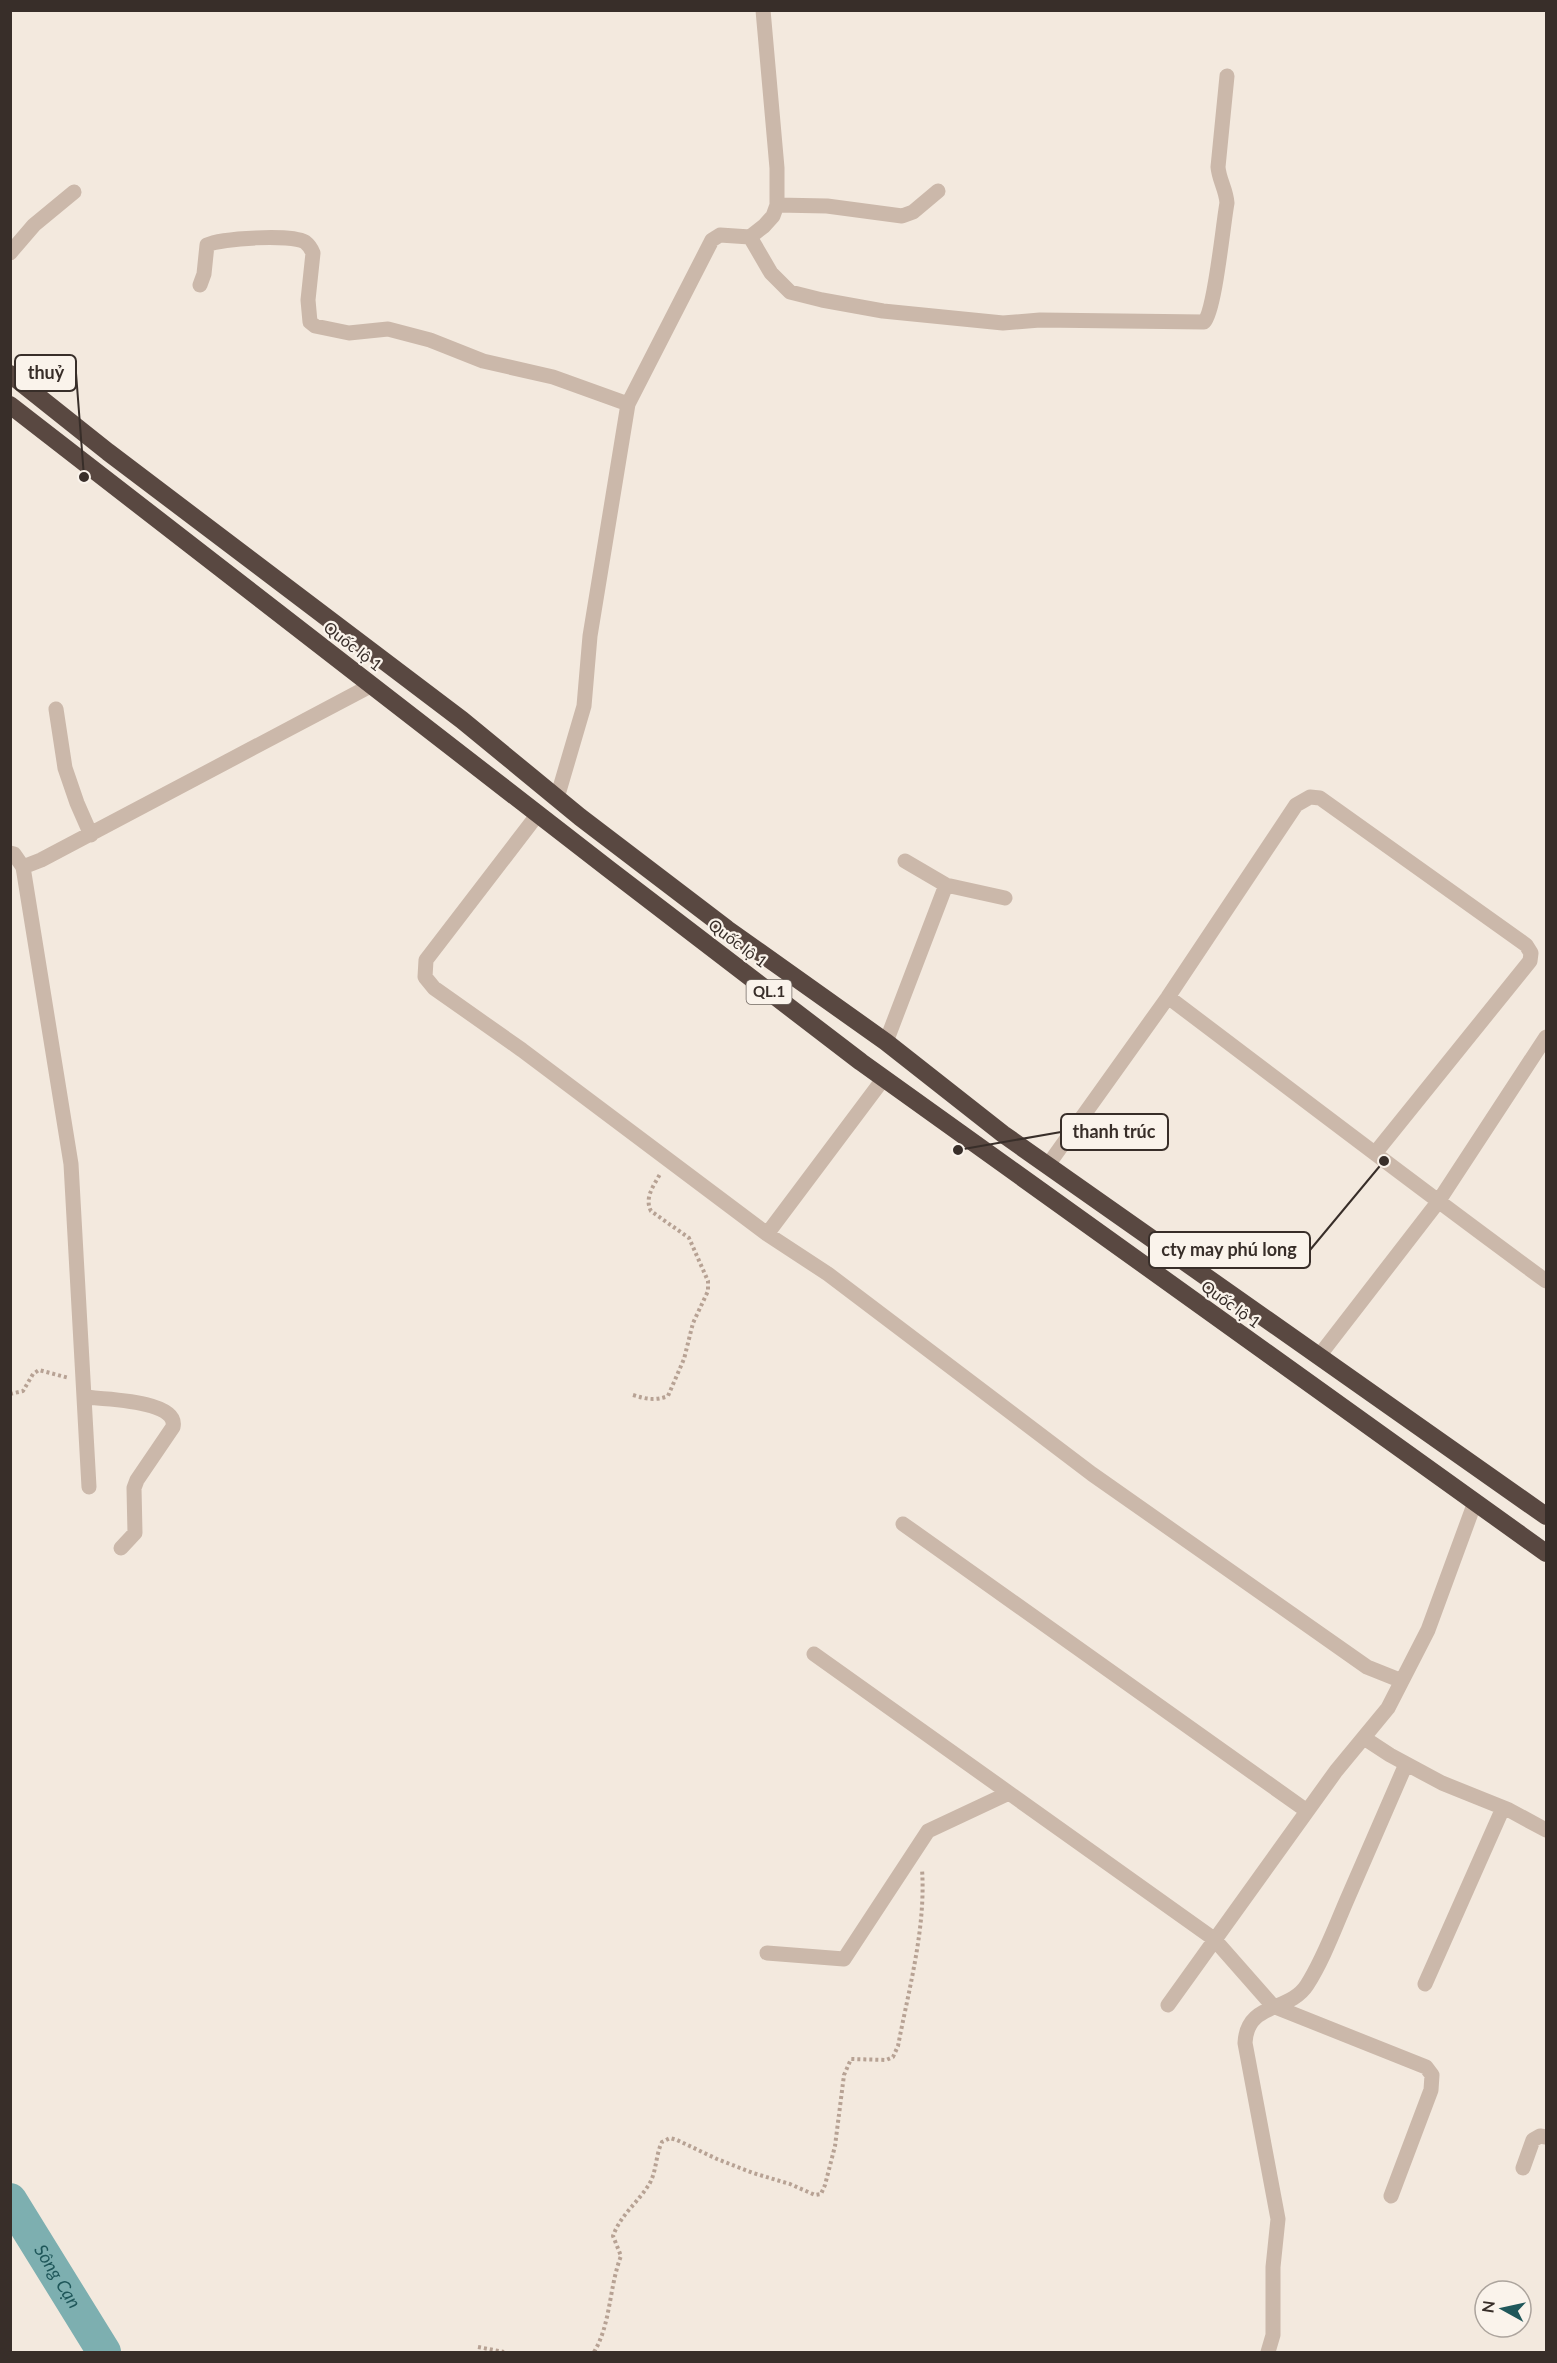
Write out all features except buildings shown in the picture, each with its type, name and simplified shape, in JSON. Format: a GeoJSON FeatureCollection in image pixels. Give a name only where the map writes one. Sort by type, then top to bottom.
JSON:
{"type":"FeatureCollection","features":[{"type":"Feature","properties":{"kind":"highway","name":"Quốc lộ 1"},"geometry":{"type":"LineString","coordinates":[[10,374],[108,452],[462,720],[557,798],[727,929],[886,1042],[1003,1134],[1546,1516]]}},
{"type":"Feature","properties":{"kind":"highway","name":"Quốc lộ 1"},"geometry":{"type":"LineString","coordinates":[[10,405],[538,814],[884,1078],[1546,1553]]}},
{"type":"Feature","properties":{"kind":"street"},"geometry":{"type":"LineString","coordinates":[[557,798],[584,706],[590,636],[628,404],[712,240],[720,235],[750,237],[773,216],[777,205],[777,168],[763,10]]}},
{"type":"Feature","properties":{"kind":"street"},"geometry":{"type":"LineString","coordinates":[[750,237],[771,273],[790,292],[822,300],[883,311],[1004,322],[1040,320],[1204,322],[1209,318],[1213,298],[1227,203],[1218,167],[1227,76]]}},
{"type":"Feature","properties":{"kind":"street"},"geometry":{"type":"LineString","coordinates":[[777,205],[827,206],[902,216],[913,212],[938,191]]}},
{"type":"Feature","properties":{"kind":"street"},"geometry":{"type":"LineString","coordinates":[[10,253],[34,225],[74,192]]}},
{"type":"Feature","properties":{"kind":"street"},"geometry":{"type":"LineString","coordinates":[[200,285],[204,274],[207,245],[215,241],[253,238],[302,241],[311,248],[313,253],[308,300],[310,322],[315,326],[349,333],[388,329],[430,340],[483,361],[553,377],[628,404]]}},
{"type":"Feature","properties":{"kind":"street"},"geometry":{"type":"LineString","coordinates":[[23,867],[91,835],[372,685]]}},
{"type":"Feature","properties":{"kind":"street"},"geometry":{"type":"LineString","coordinates":[[56,709],[65,768],[91,835]]}},
{"type":"Feature","properties":{"kind":"street"},"geometry":{"type":"LineString","coordinates":[[1048,1165],[1168,997],[1296,805],[1310,797],[1320,798],[1526,945],[1530,953],[1530,961],[1376,1152]]}},
{"type":"Feature","properties":{"kind":"street"},"geometry":{"type":"LineString","coordinates":[[538,814],[426,960],[425,976],[434,988],[767,1234],[828,1274],[1082,1467],[1367,1667],[1402,1682]]}},
{"type":"Feature","properties":{"kind":"street"},"geometry":{"type":"LineString","coordinates":[[10,853],[14,854],[23,867],[71,1164],[89,1487]]}},
{"type":"Feature","properties":{"kind":"street"},"geometry":{"type":"LineString","coordinates":[[905,861],[946,885],[1005,898]]}},
{"type":"Feature","properties":{"kind":"street"},"geometry":{"type":"LineString","coordinates":[[886,1042],[946,885]]}},
{"type":"Feature","properties":{"kind":"street"},"geometry":{"type":"LineString","coordinates":[[1168,997],[1546,1281]]}},
{"type":"Feature","properties":{"kind":"street"},"geometry":{"type":"LineString","coordinates":[[1320,1356],[1438,1202],[1546,1037]]}},
{"type":"Feature","properties":{"kind":"street"},"geometry":{"type":"LineString","coordinates":[[767,1234],[884,1078]]}},
{"type":"Feature","properties":{"kind":"street"},"geometry":{"type":"LineString","coordinates":[[84,1397],[148,1404],[161,1409],[172,1418],[174,1423],[173,1428],[137,1480],[134,1488],[135,1533],[121,1548]]}},
{"type":"Feature","properties":{"kind":"street"},"geometry":{"type":"LineString","coordinates":[[1168,2005],[1307,1811],[1388,1708],[1428,1630],[1475,1502]]}},
{"type":"Feature","properties":{"kind":"street"},"geometry":{"type":"LineString","coordinates":[[903,1524],[1307,1811]]}},
{"type":"Feature","properties":{"kind":"street"},"geometry":{"type":"LineString","coordinates":[[814,1654],[1214,1939],[1273,2006],[1426,2067],[1432,2075],[1431,2090],[1391,2196]]}},
{"type":"Feature","properties":{"kind":"street"},"geometry":{"type":"LineString","coordinates":[[1364,1738],[1442,1783],[1503,1808],[1546,1830]]}},
{"type":"Feature","properties":{"kind":"street"},"geometry":{"type":"LineString","coordinates":[[1268,2352],[1273,2335],[1273,2267],[1278,2219],[1245,2043],[1246,2032],[1251,2021],[1273,2006],[1295,1998],[1308,1983],[1406,1764]]}},
{"type":"Feature","properties":{"kind":"street"},"geometry":{"type":"LineString","coordinates":[[767,1953],[844,1959],[851,1952],[928,1831],[1009,1793]]}},
{"type":"Feature","properties":{"kind":"street"},"geometry":{"type":"LineString","coordinates":[[1425,1984],[1503,1808]]}},
{"type":"Feature","properties":{"kind":"street"},"geometry":{"type":"LineString","coordinates":[[1523,2168],[1533,2140],[1546,2136]]}},
{"type":"Feature","properties":{"kind":"path"},"geometry":{"type":"LineString","coordinates":[[633,1395],[647,1399],[660,1399],[668,1396],[684,1359],[693,1323],[708,1291],[708,1281],[689,1238],[651,1211],[648,1206],[648,1199],[667,1158]]}},
{"type":"Feature","properties":{"kind":"path"},"geometry":{"type":"LineString","coordinates":[[10,1394],[23,1391],[33,1374],[39,1370],[67,1379],[82,1371]]}},
{"type":"Feature","properties":{"kind":"path"},"geometry":{"type":"LineString","coordinates":[[594,2352],[604,2327],[613,2275],[621,2256],[613,2236],[623,2217],[648,2186],[662,2142],[670,2138],[677,2139],[753,2174],[790,2184],[815,2195],[821,2194],[835,2146],[847,2064],[851,2060],[886,2060],[893,2057],[898,2046],[911,1987],[924,1894],[921,1841]]}},
{"type":"Feature","properties":{"kind":"path"},"geometry":{"type":"LineString","coordinates":[[478,2347],[504,2352]]}},
{"type":"Feature","properties":{"kind":"waterway","name":"Sông Cạn"},"geometry":{"type":"LineString","coordinates":[[10,2200],[104,2352]]}},
{"type":"Feature","properties":{"kind":"place","name":"thuỷ"},"geometry":{"type":"Point","coordinates":[84,477]}},
{"type":"Feature","properties":{"kind":"place","name":"thanh trúc"},"geometry":{"type":"Point","coordinates":[958,1150]}},
{"type":"Feature","properties":{"kind":"place","name":"cty may phú long"},"geometry":{"type":"Point","coordinates":[1384,1161]}}]}
